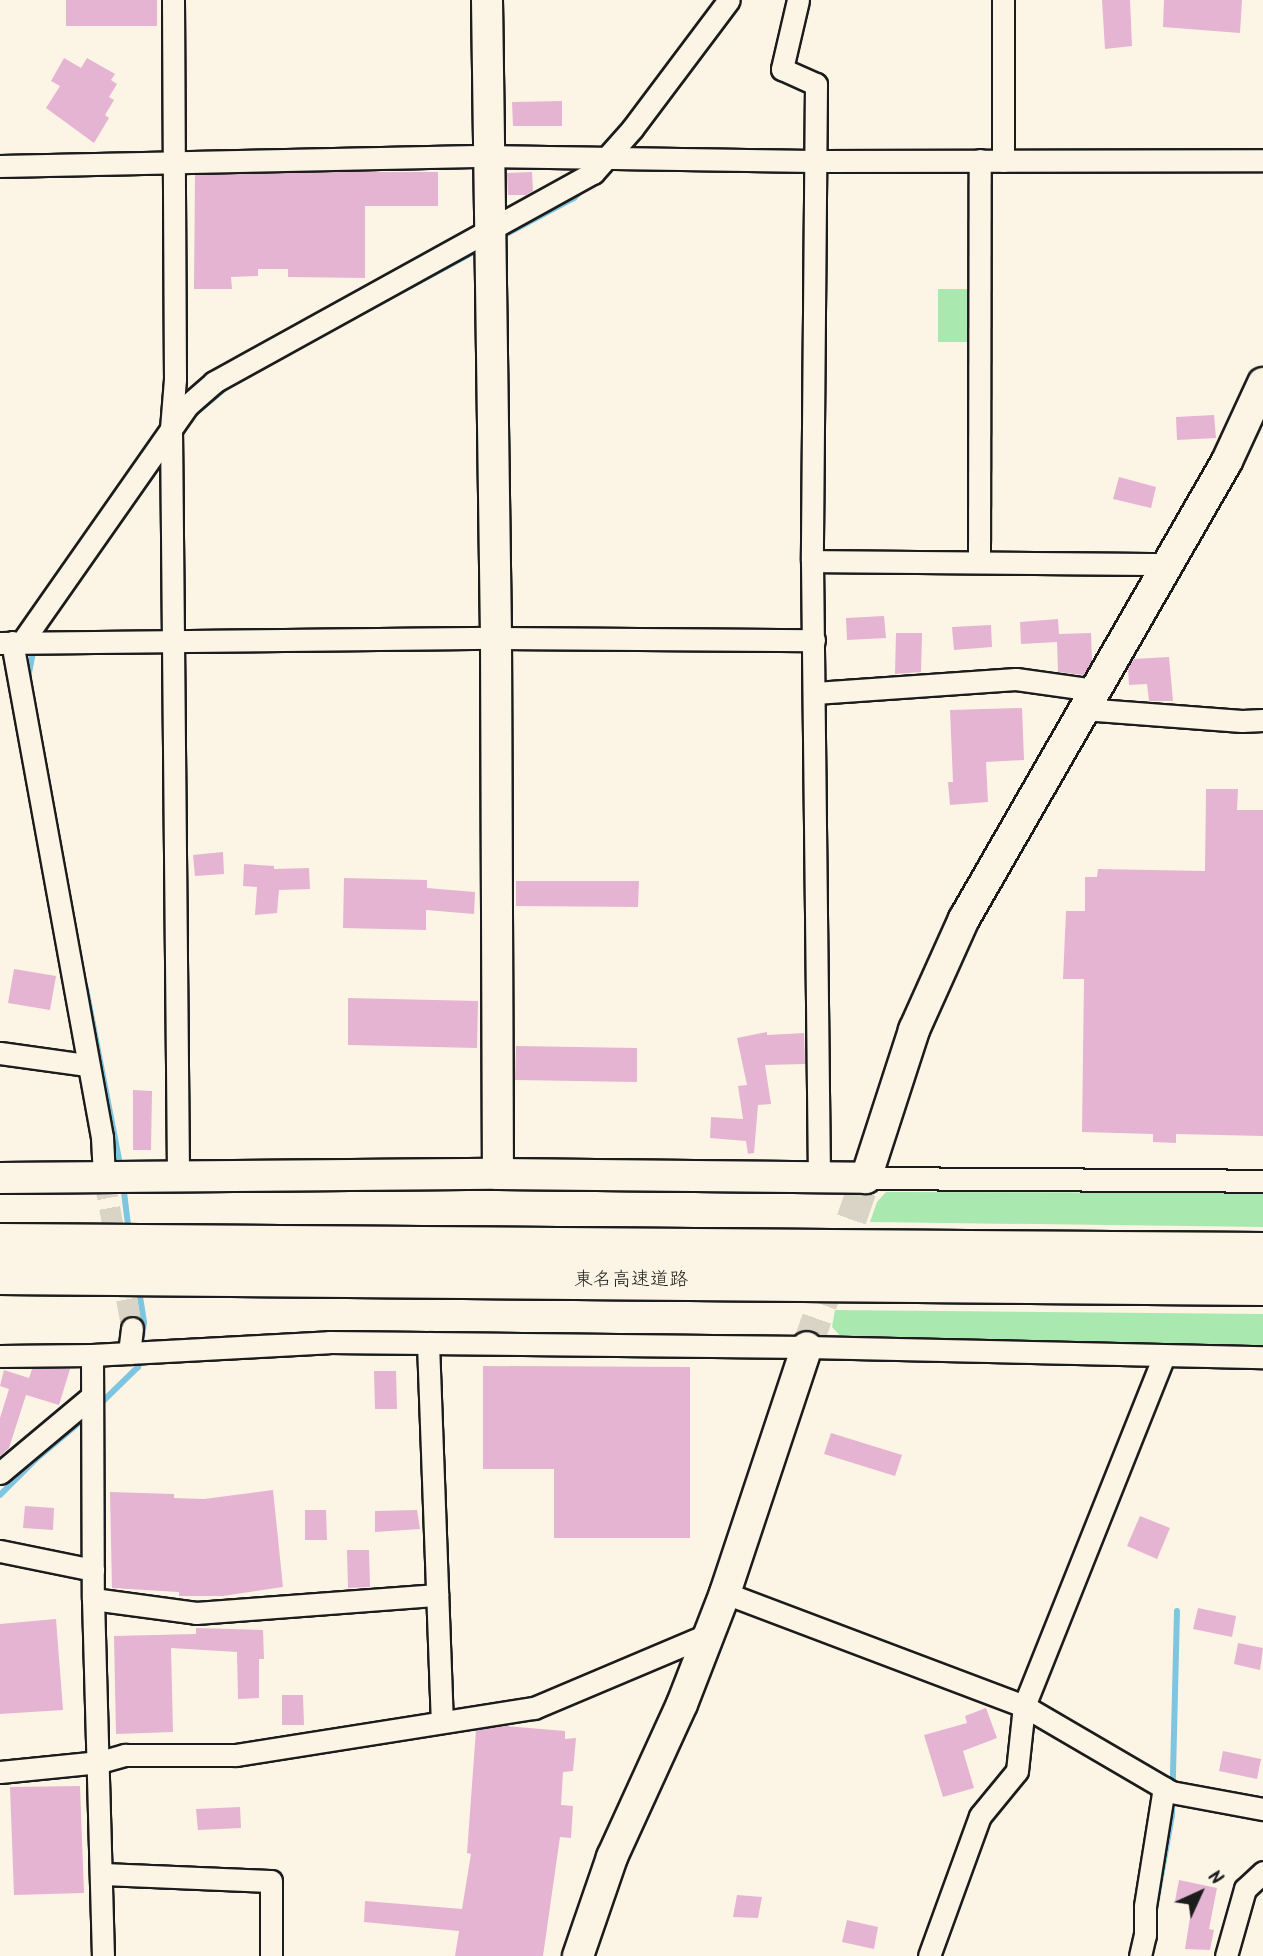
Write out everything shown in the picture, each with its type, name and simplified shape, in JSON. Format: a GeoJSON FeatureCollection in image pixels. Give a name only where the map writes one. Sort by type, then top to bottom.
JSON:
{"type":"FeatureCollection","features":[{"type":"Feature","properties":{"kind":"highway","name":"東名高速道路"},"geometry":{"type":"LineString","coordinates":[[0,1243],[1263,1252]]}},
{"type":"Feature","properties":{"kind":"highway","name":"東名高速道路"},"geometry":{"type":"LineString","coordinates":[[0,1275],[1263,1286]]}},
{"type":"Feature","properties":{"kind":"highway"},"geometry":{"type":"LineString","coordinates":[[0,1299],[420,1280]]}},
{"type":"Feature","properties":{"kind":"street"},"geometry":{"type":"LineString","coordinates":[[173,0],[176,379],[171,430],[178,1177]]}},
{"type":"Feature","properties":{"kind":"street"},"geometry":{"type":"LineString","coordinates":[[487,0],[496,638],[498,1174]]}},
{"type":"Feature","properties":{"kind":"street"},"geometry":{"type":"LineString","coordinates":[[116,1177],[102,1137],[87,1065],[15,642],[188,405],[214,382],[490,241],[593,173],[608,158],[729,0]]}},
{"type":"Feature","properties":{"kind":"street"},"geometry":{"type":"LineString","coordinates":[[798,0],[782,69],[816,84],[813,160],[812,561],[819,1177]]}},
{"type":"Feature","properties":{"kind":"street"},"geometry":{"type":"LineString","coordinates":[[1003,0],[1003,161]]}},
{"type":"Feature","properties":{"kind":"street"},"geometry":{"type":"LineString","coordinates":[[0,166],[174,165],[488,156],[1003,161],[1263,160]]}},
{"type":"Feature","properties":{"kind":"street"},"geometry":{"type":"LineString","coordinates":[[979,561],[980,160]]}},
{"type":"Feature","properties":{"kind":"street"},"geometry":{"type":"LineString","coordinates":[[866,1178],[914,1030],[964,919],[1227,461],[1263,383]]}},
{"type":"Feature","properties":{"kind":"street"},"geometry":{"type":"LineString","coordinates":[[812,561],[1169,564]]}},
{"type":"Feature","properties":{"kind":"street"},"geometry":{"type":"LineString","coordinates":[[15,642],[496,638],[814,640]]}},
{"type":"Feature","properties":{"kind":"street"},"geometry":{"type":"LineString","coordinates":[[815,693],[1016,678],[1089,699],[1242,722],[1263,720]]}},
{"type":"Feature","properties":{"kind":"street"},"geometry":{"type":"LineString","coordinates":[[0,1053],[87,1065]]}},
{"type":"Feature","properties":{"kind":"street"},"geometry":{"type":"LineString","coordinates":[[0,1178],[498,1174],[1263,1181]]}},
{"type":"Feature","properties":{"kind":"street"},"geometry":{"type":"LineString","coordinates":[[130,1353],[132,1328]]}},
{"type":"Feature","properties":{"kind":"street"},"geometry":{"type":"LineString","coordinates":[[0,1356],[92,1355],[330,1342],[807,1347],[1263,1357]]}},
{"type":"Feature","properties":{"kind":"street"},"geometry":{"type":"LineString","coordinates":[[428,1343],[442,1720]]}},
{"type":"Feature","properties":{"kind":"street"},"geometry":{"type":"LineString","coordinates":[[578,1956],[612,1857],[682,1704],[725,1593],[807,1347]]}},
{"type":"Feature","properties":{"kind":"street"},"geometry":{"type":"LineString","coordinates":[[92,1355],[93,1599],[100,1762],[103,1956]]}},
{"type":"Feature","properties":{"kind":"street"},"geometry":{"type":"LineString","coordinates":[[929,1956],[980,1816],[1017,1771],[1024,1706],[1164,1356]]}},
{"type":"Feature","properties":{"kind":"street"},"geometry":{"type":"LineString","coordinates":[[0,1473],[92,1396]]}},
{"type":"Feature","properties":{"kind":"street"},"geometry":{"type":"LineString","coordinates":[[0,1551],[93,1570]]}},
{"type":"Feature","properties":{"kind":"street"},"geometry":{"type":"LineString","coordinates":[[725,1593],[1024,1706],[1174,1791],[1263,1809]]}},
{"type":"Feature","properties":{"kind":"street"},"geometry":{"type":"LineString","coordinates":[[93,1599],[196,1613],[437,1595]]}},
{"type":"Feature","properties":{"kind":"street"},"geometry":{"type":"LineString","coordinates":[[0,1772],[100,1762],[125,1755],[236,1755],[534,1707],[617,1670],[707,1635]]}},
{"type":"Feature","properties":{"kind":"street"},"geometry":{"type":"LineString","coordinates":[[1140,1956],[1145,1935],[1145,1906],[1174,1791]]}},
{"type":"Feature","properties":{"kind":"street"},"geometry":{"type":"LineString","coordinates":[[1226,1956],[1245,1889],[1263,1872]]}},
{"type":"Feature","properties":{"kind":"street"},"geometry":{"type":"LineString","coordinates":[[102,1874],[271,1881],[271,1956]]}},
{"type":"Feature","properties":{"kind":"green space"},"geometry":{"type":"Polygon","coordinates":[[[938,289],[970,289],[970,342],[938,342],[938,289]]]}},
{"type":"Feature","properties":{"kind":"green space"},"geometry":{"type":"Polygon","coordinates":[[[886,1192],[1263,1193],[1263,1227],[870,1222],[877,1202],[886,1192]]]}},
{"type":"Feature","properties":{"kind":"green space"},"geometry":{"type":"Polygon","coordinates":[[[835,1310],[1263,1314],[1263,1348],[845,1341],[832,1327],[835,1310]]]}},
{"type":"Feature","properties":{"kind":"building"},"geometry":{"type":"Polygon","coordinates":[[[66,0],[157,0],[157,26],[66,26],[66,0]]]}},
{"type":"Feature","properties":{"kind":"building"},"geometry":{"type":"Polygon","coordinates":[[[1102,0],[1130,0],[1132,46],[1105,49],[1102,0]]]}},
{"type":"Feature","properties":{"kind":"building"},"geometry":{"type":"Polygon","coordinates":[[[1164,0],[1242,0],[1240,33],[1163,27],[1164,0]]]}},
{"type":"Feature","properties":{"kind":"building"},"geometry":{"type":"Polygon","coordinates":[[[64,58],[81,68],[87,58],[115,74],[111,80],[117,84],[109,97],[114,100],[105,115],[109,118],[94,143],[46,108],[60,86],[51,81],[64,58]]]}},
{"type":"Feature","properties":{"kind":"building"},"geometry":{"type":"Polygon","coordinates":[[[562,101],[562,126],[513,126],[512,102],[562,101]]]}},
{"type":"Feature","properties":{"kind":"building"},"geometry":{"type":"Polygon","coordinates":[[[438,172],[438,206],[365,206],[365,278],[288,277],[288,269],[258,269],[258,276],[231,277],[232,289],[194,289],[195,175],[438,172]]]}},
{"type":"Feature","properties":{"kind":"building"},"geometry":{"type":"Polygon","coordinates":[[[532,172],[533,191],[526,195],[508,195],[507,173],[532,172]]]}},
{"type":"Feature","properties":{"kind":"building"},"geometry":{"type":"Polygon","coordinates":[[[1214,415],[1216,438],[1177,440],[1176,417],[1214,415]]]}},
{"type":"Feature","properties":{"kind":"building"},"geometry":{"type":"Polygon","coordinates":[[[1119,477],[1156,487],[1151,508],[1113,499],[1119,477]]]}},
{"type":"Feature","properties":{"kind":"building"},"geometry":{"type":"Polygon","coordinates":[[[884,616],[886,638],[847,640],[846,618],[884,616]]]}},
{"type":"Feature","properties":{"kind":"building"},"geometry":{"type":"Polygon","coordinates":[[[1058,619],[1059,634],[1091,633],[1092,661],[1084,675],[1058,672],[1057,642],[1021,644],[1020,622],[1058,619]]]}},
{"type":"Feature","properties":{"kind":"building"},"geometry":{"type":"Polygon","coordinates":[[[991,625],[992,647],[954,650],[952,627],[991,625]]]}},
{"type":"Feature","properties":{"kind":"building"},"geometry":{"type":"Polygon","coordinates":[[[896,633],[922,633],[921,672],[895,674],[896,633]]]}},
{"type":"Feature","properties":{"kind":"building"},"geometry":{"type":"Polygon","coordinates":[[[1169,657],[1173,701],[1149,701],[1147,684],[1129,685],[1128,669],[1134,659],[1169,657]]]}},
{"type":"Feature","properties":{"kind":"building"},"geometry":{"type":"Polygon","coordinates":[[[1022,708],[1024,760],[986,762],[988,802],[950,805],[948,782],[953,782],[950,710],[1022,708]]]}},
{"type":"Feature","properties":{"kind":"building"},"geometry":{"type":"Polygon","coordinates":[[[1206,789],[1238,789],[1237,810],[1263,810],[1263,1136],[1176,1134],[1176,1143],[1153,1142],[1153,1134],[1082,1132],[1084,979],[1063,979],[1066,911],[1085,911],[1085,877],[1097,877],[1098,869],[1205,871],[1206,789]]]}},
{"type":"Feature","properties":{"kind":"building"},"geometry":{"type":"Polygon","coordinates":[[[223,852],[224,874],[195,876],[193,855],[223,852]]]}},
{"type":"Feature","properties":{"kind":"building"},"geometry":{"type":"Polygon","coordinates":[[[244,864],[274,866],[274,869],[309,868],[310,889],[279,890],[277,913],[255,915],[257,887],[243,886],[244,864]]]}},
{"type":"Feature","properties":{"kind":"building"},"geometry":{"type":"Polygon","coordinates":[[[344,878],[427,880],[427,888],[475,892],[474,914],[426,910],[426,930],[343,928],[344,878]]]}},
{"type":"Feature","properties":{"kind":"building"},"geometry":{"type":"Polygon","coordinates":[[[516,881],[639,881],[638,907],[516,906],[516,881]]]}},
{"type":"Feature","properties":{"kind":"building"},"geometry":{"type":"Polygon","coordinates":[[[14,969],[56,976],[50,1010],[8,1003],[14,969]]]}},
{"type":"Feature","properties":{"kind":"building"},"geometry":{"type":"Polygon","coordinates":[[[348,998],[478,1001],[477,1048],[348,1045],[348,998]]]}},
{"type":"Feature","properties":{"kind":"building"},"geometry":{"type":"Polygon","coordinates":[[[767,1032],[767,1035],[804,1033],[805,1064],[765,1065],[771,1104],[758,1105],[754,1153],[748,1154],[746,1141],[710,1138],[711,1117],[743,1119],[738,1086],[747,1085],[737,1038],[767,1032]]]}},
{"type":"Feature","properties":{"kind":"building"},"geometry":{"type":"Polygon","coordinates":[[[516,1046],[637,1048],[637,1082],[515,1080],[516,1046]]]}},
{"type":"Feature","properties":{"kind":"building"},"geometry":{"type":"Polygon","coordinates":[[[133,1090],[152,1091],[151,1150],[133,1150],[133,1090]]]}},
{"type":"Feature","properties":{"kind":"building"},"geometry":{"type":"Polygon","coordinates":[[[483,1366],[690,1367],[690,1538],[554,1538],[554,1469],[483,1469],[483,1366]]]}},
{"type":"Feature","properties":{"kind":"building"},"geometry":{"type":"Polygon","coordinates":[[[32,1369],[70,1369],[59,1405],[26,1395],[9,1448],[0,1456],[0,1418],[9,1389],[0,1386],[4,1370],[29,1378],[32,1369]]]}},
{"type":"Feature","properties":{"kind":"building"},"geometry":{"type":"Polygon","coordinates":[[[374,1371],[396,1371],[397,1409],[375,1409],[374,1371]]]}},
{"type":"Feature","properties":{"kind":"building"},"geometry":{"type":"Polygon","coordinates":[[[831,1433],[902,1455],[895,1476],[824,1454],[831,1433]]]}},
{"type":"Feature","properties":{"kind":"building"},"geometry":{"type":"Polygon","coordinates":[[[273,1490],[283,1587],[223,1596],[179,1596],[179,1592],[112,1588],[110,1492],[174,1494],[174,1498],[204,1499],[273,1490]]]}},
{"type":"Feature","properties":{"kind":"building"},"geometry":{"type":"Polygon","coordinates":[[[25,1506],[54,1508],[53,1530],[23,1528],[25,1506]]]}},
{"type":"Feature","properties":{"kind":"building"},"geometry":{"type":"Polygon","coordinates":[[[305,1510],[326,1510],[327,1540],[305,1540],[305,1510]]]}},
{"type":"Feature","properties":{"kind":"building"},"geometry":{"type":"Polygon","coordinates":[[[417,1510],[420,1529],[375,1532],[375,1511],[417,1510]]]}},
{"type":"Feature","properties":{"kind":"building"},"geometry":{"type":"Polygon","coordinates":[[[1140,1516],[1170,1528],[1157,1559],[1127,1546],[1140,1516]]]}},
{"type":"Feature","properties":{"kind":"building"},"geometry":{"type":"Polygon","coordinates":[[[347,1550],[369,1550],[370,1587],[348,1588],[347,1550]]]}},
{"type":"Feature","properties":{"kind":"building"},"geometry":{"type":"Polygon","coordinates":[[[1198,1608],[1236,1616],[1232,1637],[1193,1629],[1198,1608]]]}},
{"type":"Feature","properties":{"kind":"building"},"geometry":{"type":"Polygon","coordinates":[[[56,1619],[63,1710],[0,1714],[0,1624],[56,1619]]]}},
{"type":"Feature","properties":{"kind":"building"},"geometry":{"type":"Polygon","coordinates":[[[196,1628],[263,1630],[264,1659],[259,1659],[259,1698],[238,1699],[237,1652],[171,1648],[173,1732],[116,1734],[114,1636],[196,1634],[196,1628]]]}},
{"type":"Feature","properties":{"kind":"building"},"geometry":{"type":"Polygon","coordinates":[[[1238,1643],[1263,1648],[1260,1670],[1234,1664],[1238,1643]]]}},
{"type":"Feature","properties":{"kind":"building"},"geometry":{"type":"Polygon","coordinates":[[[282,1695],[303,1695],[304,1725],[282,1725],[282,1695]]]}},
{"type":"Feature","properties":{"kind":"building"},"geometry":{"type":"Polygon","coordinates":[[[986,1708],[997,1738],[963,1751],[974,1788],[943,1797],[924,1735],[967,1723],[965,1716],[986,1708]]]}},
{"type":"Feature","properties":{"kind":"building"},"geometry":{"type":"Polygon","coordinates":[[[506,1726],[565,1731],[565,1739],[576,1738],[573,1771],[563,1772],[561,1805],[573,1806],[571,1838],[560,1837],[543,1956],[455,1956],[459,1931],[364,1922],[365,1901],[462,1909],[471,1854],[467,1853],[476,1730],[506,1726]]]}},
{"type":"Feature","properties":{"kind":"building"},"geometry":{"type":"Polygon","coordinates":[[[1223,1751],[1261,1759],[1257,1779],[1219,1771],[1223,1751]]]}},
{"type":"Feature","properties":{"kind":"building"},"geometry":{"type":"Polygon","coordinates":[[[80,1786],[84,1893],[14,1895],[10,1787],[80,1786]]]}},
{"type":"Feature","properties":{"kind":"building"},"geometry":{"type":"Polygon","coordinates":[[[240,1807],[241,1828],[198,1830],[196,1809],[240,1807]]]}},
{"type":"Feature","properties":{"kind":"building"},"geometry":{"type":"Polygon","coordinates":[[[1179,1880],[1217,1888],[1209,1929],[1214,1930],[1210,1950],[1185,1949],[1192,1905],[1175,1901],[1179,1880]]]}},
{"type":"Feature","properties":{"kind":"building"},"geometry":{"type":"Polygon","coordinates":[[[737,1895],[762,1897],[758,1918],[733,1917],[737,1895]]]}},
{"type":"Feature","properties":{"kind":"building"},"geometry":{"type":"Polygon","coordinates":[[[847,1920],[878,1927],[874,1949],[842,1942],[847,1920]]]}},
{"type":"Feature","properties":{"kind":"waterway"},"geometry":{"type":"LineString","coordinates":[[499,238],[574,198],[585,187]]}},
{"type":"Feature","properties":{"kind":"waterway"},"geometry":{"type":"LineString","coordinates":[[351,318],[483,247]]}},
{"type":"Feature","properties":{"kind":"waterway"},"geometry":{"type":"LineString","coordinates":[[191,417],[228,386]]}},
{"type":"Feature","properties":{"kind":"waterway"},"geometry":{"type":"LineString","coordinates":[[28,678],[34,648]]}},
{"type":"Feature","properties":{"kind":"waterway"},"geometry":{"type":"LineString","coordinates":[[86,988],[121,1170]]}},
{"type":"Feature","properties":{"kind":"waterway"},"geometry":{"type":"LineString","coordinates":[[123,1184],[128,1223]]}},
{"type":"Feature","properties":{"kind":"waterway"},"geometry":{"type":"LineString","coordinates":[[98,1406],[138,1367],[144,1322],[140,1296]]}},
{"type":"Feature","properties":{"kind":"waterway"},"geometry":{"type":"LineString","coordinates":[[0,1495],[36,1459],[87,1416]]}},
{"type":"Feature","properties":{"kind":"waterway"},"geometry":{"type":"LineString","coordinates":[[1154,1916],[1172,1815],[1177,1611]]}},
{"type":"Feature","properties":{"kind":"tunnel"},"geometry":{"type":"LineString","coordinates":[[104,1177],[132,1328]]}},
{"type":"Feature","properties":{"kind":"tunnel"},"geometry":{"type":"LineString","coordinates":[[807,1347],[866,1178]]}}]}
